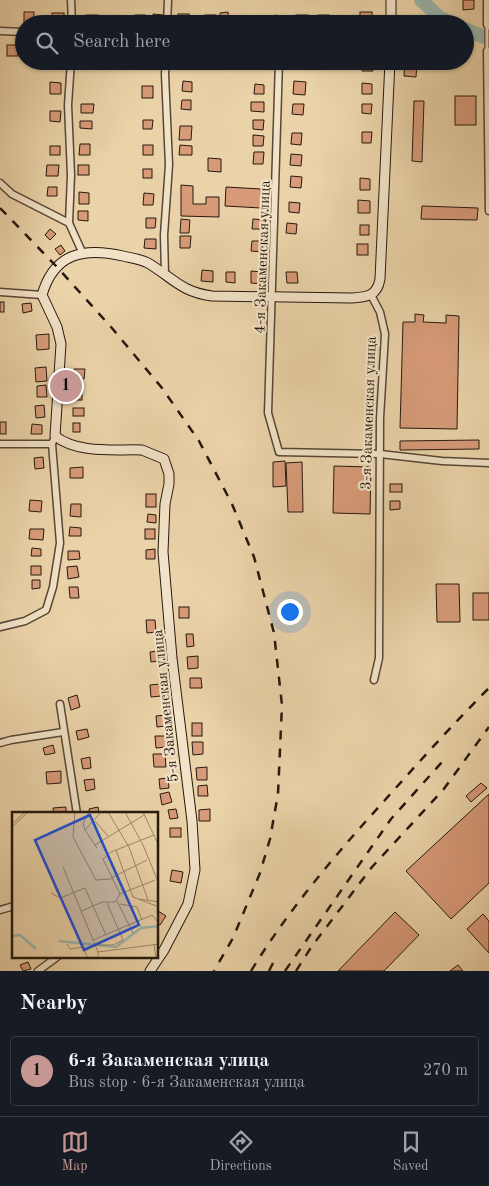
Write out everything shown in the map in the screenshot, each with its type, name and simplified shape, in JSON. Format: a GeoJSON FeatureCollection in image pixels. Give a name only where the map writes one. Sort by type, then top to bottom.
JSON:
{"type":"FeatureCollection","features":[{"type":"Feature","properties":{"kind":"street"},"geometry":{"type":"LineString","coordinates":[[71,0],[72,15]]}},
{"type":"Feature","properties":{"kind":"street"},"geometry":{"type":"LineString","coordinates":[[168,0],[168,15]]}},
{"type":"Feature","properties":{"kind":"street"},"geometry":{"type":"LineString","coordinates":[[390,0],[391,15]]}},
{"type":"Feature","properties":{"kind":"street"},"geometry":{"type":"LineString","coordinates":[[487,0],[488,25]]}},
{"type":"Feature","properties":{"kind":"street"},"geometry":{"type":"LineString","coordinates":[[0,31],[15,32]]}},
{"type":"Feature","properties":{"kind":"street"},"geometry":{"type":"LineString","coordinates":[[487,51],[489,211]]}},
{"type":"Feature","properties":{"kind":"street"},"geometry":{"type":"LineString","coordinates":[[70,70],[68,105],[71,174],[69,223],[83,254]]}},
{"type":"Feature","properties":{"kind":"street"},"geometry":{"type":"LineString","coordinates":[[165,70],[169,165],[164,236],[165,275]]}},
{"type":"Feature","properties":{"kind":"street","name":"4-я Закаменская улица"},"geometry":{"type":"LineString","coordinates":[[279,70],[268,413],[279,452],[380,454]]}},
{"type":"Feature","properties":{"kind":"street"},"geometry":{"type":"LineString","coordinates":[[0,627],[24,621],[46,610],[53,587],[60,543],[54,440],[61,344],[57,327],[42,295],[46,282],[53,271],[72,255],[102,251],[147,262],[186,290],[200,295],[363,297],[371,295],[378,288],[380,279],[390,70]]}},
{"type":"Feature","properties":{"kind":"street"},"geometry":{"type":"LineString","coordinates":[[0,183],[12,194],[69,223]]}},
{"type":"Feature","properties":{"kind":"street"},"geometry":{"type":"LineString","coordinates":[[0,292],[42,295]]}},
{"type":"Feature","properties":{"kind":"street","name":"3-я Закаменская улица"},"geometry":{"type":"LineString","coordinates":[[371,295],[380,312],[385,334],[380,418],[379,658],[374,680]]}},
{"type":"Feature","properties":{"kind":"street"},"geometry":{"type":"LineString","coordinates":[[0,444],[54,440]]}},
{"type":"Feature","properties":{"kind":"street","name":"5-я Закаменская улица"},"geometry":{"type":"LineString","coordinates":[[54,440],[74,446],[142,450],[164,459],[169,474],[170,484],[165,504],[163,552],[172,658],[192,821],[195,870],[193,888],[188,904],[159,958]]}},
{"type":"Feature","properties":{"kind":"street"},"geometry":{"type":"LineString","coordinates":[[380,454],[489,464]]}},
{"type":"Feature","properties":{"kind":"street"},"geometry":{"type":"LineString","coordinates":[[60,704],[77,812]]}},
{"type":"Feature","properties":{"kind":"street"},"geometry":{"type":"LineString","coordinates":[[0,743],[63,732]]}},
{"type":"Feature","properties":{"kind":"street"},"geometry":{"type":"LineString","coordinates":[[38,971],[56,958]]}},
{"type":"Feature","properties":{"kind":"street","name":"5-я Закаменская улица"},"geometry":{"type":"LineString","coordinates":[[150,971],[159,958]]}},
{"type":"Feature","properties":{"kind":"lane"},"geometry":{"type":"LineString","coordinates":[[487,51],[488,25]]}},
{"type":"Feature","properties":{"kind":"building"},"geometry":{"type":"Polygon","coordinates":[[[463,0],[474,0],[474,9],[463,10],[463,0]]]}},
{"type":"Feature","properties":{"kind":"building"},"geometry":{"type":"Polygon","coordinates":[[[24,12],[34,12],[34,15],[24,15],[24,12]]]}},
{"type":"Feature","properties":{"kind":"building"},"geometry":{"type":"Polygon","coordinates":[[[228,12],[228,15],[220,15],[220,13],[228,12]]]}},
{"type":"Feature","properties":{"kind":"building"},"geometry":{"type":"Polygon","coordinates":[[[360,12],[372,12],[372,15],[360,15],[360,12]]]}},
{"type":"Feature","properties":{"kind":"building"},"geometry":{"type":"Polygon","coordinates":[[[52,13],[64,13],[64,15],[52,15],[52,13]]]}},
{"type":"Feature","properties":{"kind":"building"},"geometry":{"type":"Polygon","coordinates":[[[7,45],[15,45],[15,56],[7,56],[7,45]]]}},
{"type":"Feature","properties":{"kind":"building"},"geometry":{"type":"Polygon","coordinates":[[[404,70],[416,70],[416,77],[404,76],[404,70]]]}},
{"type":"Feature","properties":{"kind":"building"},"geometry":{"type":"Polygon","coordinates":[[[183,81],[192,82],[192,92],[182,91],[183,81]]]}},
{"type":"Feature","properties":{"kind":"building"},"geometry":{"type":"Polygon","coordinates":[[[294,81],[306,82],[305,95],[293,94],[294,81]]]}},
{"type":"Feature","properties":{"kind":"building"},"geometry":{"type":"Polygon","coordinates":[[[50,82],[61,83],[61,94],[50,94],[50,82]]]}},
{"type":"Feature","properties":{"kind":"building"},"geometry":{"type":"Polygon","coordinates":[[[362,83],[372,84],[372,94],[362,94],[362,83]]]}},
{"type":"Feature","properties":{"kind":"building"},"geometry":{"type":"Polygon","coordinates":[[[255,84],[264,85],[264,94],[254,94],[255,84]]]}},
{"type":"Feature","properties":{"kind":"building"},"geometry":{"type":"Polygon","coordinates":[[[142,86],[153,86],[153,98],[142,98],[142,86]]]}},
{"type":"Feature","properties":{"kind":"building"},"geometry":{"type":"Polygon","coordinates":[[[455,96],[476,96],[476,125],[455,125],[455,96]]]}},
{"type":"Feature","properties":{"kind":"building"},"geometry":{"type":"Polygon","coordinates":[[[182,100],[191,100],[191,110],[181,109],[182,100]]]}},
{"type":"Feature","properties":{"kind":"building"},"geometry":{"type":"Polygon","coordinates":[[[414,101],[424,101],[422,162],[412,161],[414,101]]]}},
{"type":"Feature","properties":{"kind":"building"},"geometry":{"type":"Polygon","coordinates":[[[251,102],[264,102],[264,112],[251,111],[251,102]]]}},
{"type":"Feature","properties":{"kind":"building"},"geometry":{"type":"Polygon","coordinates":[[[81,104],[94,104],[93,113],[81,113],[81,104]]]}},
{"type":"Feature","properties":{"kind":"building"},"geometry":{"type":"Polygon","coordinates":[[[293,104],[304,104],[303,115],[292,114],[293,104]]]}},
{"type":"Feature","properties":{"kind":"building"},"geometry":{"type":"Polygon","coordinates":[[[362,104],[372,104],[371,114],[362,113],[362,104]]]}},
{"type":"Feature","properties":{"kind":"building"},"geometry":{"type":"Polygon","coordinates":[[[50,111],[61,111],[60,122],[50,121],[50,111]]]}},
{"type":"Feature","properties":{"kind":"building"},"geometry":{"type":"Polygon","coordinates":[[[143,120],[153,120],[152,129],[143,129],[143,120]]]}},
{"type":"Feature","properties":{"kind":"building"},"geometry":{"type":"Polygon","coordinates":[[[253,120],[264,120],[263,130],[253,129],[253,120]]]}},
{"type":"Feature","properties":{"kind":"building"},"geometry":{"type":"Polygon","coordinates":[[[80,121],[92,121],[92,129],[80,128],[80,121]]]}},
{"type":"Feature","properties":{"kind":"building"},"geometry":{"type":"Polygon","coordinates":[[[180,126],[192,126],[191,140],[179,140],[180,126]]]}},
{"type":"Feature","properties":{"kind":"building"},"geometry":{"type":"Polygon","coordinates":[[[362,132],[372,132],[371,143],[362,143],[362,132]]]}},
{"type":"Feature","properties":{"kind":"building"},"geometry":{"type":"Polygon","coordinates":[[[292,133],[302,133],[301,145],[291,144],[292,133]]]}},
{"type":"Feature","properties":{"kind":"building"},"geometry":{"type":"Polygon","coordinates":[[[253,135],[264,136],[263,146],[253,146],[253,135]]]}},
{"type":"Feature","properties":{"kind":"building"},"geometry":{"type":"Polygon","coordinates":[[[80,144],[90,144],[90,155],[79,155],[80,144]]]}},
{"type":"Feature","properties":{"kind":"building"},"geometry":{"type":"Polygon","coordinates":[[[143,145],[153,145],[153,155],[143,155],[143,145]]]}},
{"type":"Feature","properties":{"kind":"building"},"geometry":{"type":"Polygon","coordinates":[[[180,145],[192,146],[192,155],[179,155],[180,145]]]}},
{"type":"Feature","properties":{"kind":"building"},"geometry":{"type":"Polygon","coordinates":[[[50,146],[60,146],[60,155],[50,155],[50,146]]]}},
{"type":"Feature","properties":{"kind":"building"},"geometry":{"type":"Polygon","coordinates":[[[254,152],[264,152],[263,164],[253,164],[254,152]]]}},
{"type":"Feature","properties":{"kind":"building"},"geometry":{"type":"Polygon","coordinates":[[[291,154],[302,155],[301,166],[290,165],[291,154]]]}},
{"type":"Feature","properties":{"kind":"building"},"geometry":{"type":"Polygon","coordinates":[[[208,158],[221,159],[221,172],[208,171],[208,158]]]}},
{"type":"Feature","properties":{"kind":"building"},"geometry":{"type":"Polygon","coordinates":[[[47,165],[59,165],[58,176],[46,176],[47,165]]]}},
{"type":"Feature","properties":{"kind":"building"},"geometry":{"type":"Polygon","coordinates":[[[78,165],[89,165],[89,175],[78,175],[78,165]]]}},
{"type":"Feature","properties":{"kind":"building"},"geometry":{"type":"Polygon","coordinates":[[[143,169],[152,169],[152,178],[143,178],[143,169]]]}},
{"type":"Feature","properties":{"kind":"building"},"geometry":{"type":"Polygon","coordinates":[[[291,176],[302,177],[301,188],[290,187],[291,176]]]}},
{"type":"Feature","properties":{"kind":"building"},"geometry":{"type":"Polygon","coordinates":[[[360,178],[370,179],[370,190],[360,190],[360,178]]]}},
{"type":"Feature","properties":{"kind":"building"},"geometry":{"type":"Polygon","coordinates":[[[181,185],[193,186],[193,204],[206,204],[206,197],[219,197],[219,217],[181,216],[181,185]]]}},
{"type":"Feature","properties":{"kind":"building"},"geometry":{"type":"Polygon","coordinates":[[[48,187],[57,187],[57,196],[47,196],[48,187]]]}},
{"type":"Feature","properties":{"kind":"building"},"geometry":{"type":"Polygon","coordinates":[[[226,187],[261,189],[261,208],[225,206],[226,187]]]}},
{"type":"Feature","properties":{"kind":"building"},"geometry":{"type":"Polygon","coordinates":[[[79,192],[89,193],[89,204],[79,204],[79,192]]]}},
{"type":"Feature","properties":{"kind":"building"},"geometry":{"type":"Polygon","coordinates":[[[144,193],[154,194],[153,205],[143,205],[144,193]]]}},
{"type":"Feature","properties":{"kind":"building"},"geometry":{"type":"Polygon","coordinates":[[[358,200],[370,201],[370,213],[358,213],[358,200]]]}},
{"type":"Feature","properties":{"kind":"building"},"geometry":{"type":"Polygon","coordinates":[[[289,202],[300,203],[299,213],[289,212],[289,202]]]}},
{"type":"Feature","properties":{"kind":"building"},"geometry":{"type":"Polygon","coordinates":[[[422,206],[478,208],[477,220],[421,219],[422,206]]]}},
{"type":"Feature","properties":{"kind":"building"},"geometry":{"type":"Polygon","coordinates":[[[78,211],[88,211],[88,221],[78,220],[78,211]]]}},
{"type":"Feature","properties":{"kind":"building"},"geometry":{"type":"Polygon","coordinates":[[[146,218],[156,218],[155,228],[146,228],[146,218]]]}},
{"type":"Feature","properties":{"kind":"building"},"geometry":{"type":"Polygon","coordinates":[[[181,219],[190,220],[189,233],[180,233],[181,219]]]}},
{"type":"Feature","properties":{"kind":"building"},"geometry":{"type":"Polygon","coordinates":[[[253,219],[266,220],[265,229],[252,229],[253,219]]]}},
{"type":"Feature","properties":{"kind":"building"},"geometry":{"type":"Polygon","coordinates":[[[287,223],[297,224],[296,234],[286,233],[287,223]]]}},
{"type":"Feature","properties":{"kind":"building"},"geometry":{"type":"Polygon","coordinates":[[[360,225],[369,225],[369,235],[360,235],[360,225]]]}},
{"type":"Feature","properties":{"kind":"building"},"geometry":{"type":"Polygon","coordinates":[[[50,229],[56,234],[50,240],[45,235],[50,229]]]}},
{"type":"Feature","properties":{"kind":"building"},"geometry":{"type":"Polygon","coordinates":[[[180,236],[191,236],[190,248],[180,248],[180,236]]]}},
{"type":"Feature","properties":{"kind":"building"},"geometry":{"type":"Polygon","coordinates":[[[145,239],[156,239],[156,249],[144,248],[145,239]]]}},
{"type":"Feature","properties":{"kind":"building"},"geometry":{"type":"Polygon","coordinates":[[[252,241],[263,241],[263,252],[251,251],[252,241]]]}},
{"type":"Feature","properties":{"kind":"building"},"geometry":{"type":"Polygon","coordinates":[[[357,244],[368,244],[368,255],[357,255],[357,244]]]}},
{"type":"Feature","properties":{"kind":"building"},"geometry":{"type":"Polygon","coordinates":[[[61,245],[65,251],[60,255],[55,249],[61,245]]]}},
{"type":"Feature","properties":{"kind":"building"},"geometry":{"type":"Polygon","coordinates":[[[202,270],[213,271],[213,282],[201,281],[202,270]]]}},
{"type":"Feature","properties":{"kind":"building"},"geometry":{"type":"Polygon","coordinates":[[[251,271],[262,272],[262,284],[251,283],[251,271]]]}},
{"type":"Feature","properties":{"kind":"building"},"geometry":{"type":"Polygon","coordinates":[[[226,272],[235,272],[235,283],[226,282],[226,272]]]}},
{"type":"Feature","properties":{"kind":"building"},"geometry":{"type":"Polygon","coordinates":[[[286,272],[297,272],[298,283],[287,283],[286,272]]]}},
{"type":"Feature","properties":{"kind":"building"},"geometry":{"type":"Polygon","coordinates":[[[0,302],[4,302],[4,312],[0,312],[0,302]]]}},
{"type":"Feature","properties":{"kind":"building"},"geometry":{"type":"Polygon","coordinates":[[[31,303],[32,311],[23,313],[22,304],[31,303]]]}},
{"type":"Feature","properties":{"kind":"building"},"geometry":{"type":"Polygon","coordinates":[[[415,314],[424,315],[423,322],[446,323],[446,315],[459,316],[457,429],[400,428],[403,322],[415,322],[415,314]]]}},
{"type":"Feature","properties":{"kind":"building"},"geometry":{"type":"Polygon","coordinates":[[[49,334],[49,349],[37,350],[36,335],[49,334]]]}},
{"type":"Feature","properties":{"kind":"building"},"geometry":{"type":"Polygon","coordinates":[[[46,367],[47,381],[36,382],[35,368],[46,367]]]}},
{"type":"Feature","properties":{"kind":"building"},"geometry":{"type":"Polygon","coordinates":[[[74,369],[85,369],[84,379],[74,379],[74,369]]]}},
{"type":"Feature","properties":{"kind":"building"},"geometry":{"type":"Polygon","coordinates":[[[46,385],[47,397],[37,397],[37,386],[46,385]]]}},
{"type":"Feature","properties":{"kind":"building"},"geometry":{"type":"Polygon","coordinates":[[[73,390],[82,390],[82,400],[73,400],[73,390]]]}},
{"type":"Feature","properties":{"kind":"building"},"geometry":{"type":"Polygon","coordinates":[[[44,405],[45,417],[36,418],[35,406],[44,405]]]}},
{"type":"Feature","properties":{"kind":"building"},"geometry":{"type":"Polygon","coordinates":[[[73,408],[84,408],[84,416],[73,416],[73,408]]]}},
{"type":"Feature","properties":{"kind":"building"},"geometry":{"type":"Polygon","coordinates":[[[0,422],[6,422],[6,434],[0,434],[0,422]]]}},
{"type":"Feature","properties":{"kind":"building"},"geometry":{"type":"Polygon","coordinates":[[[73,423],[80,423],[80,432],[73,432],[73,423]]]}},
{"type":"Feature","properties":{"kind":"building"},"geometry":{"type":"Polygon","coordinates":[[[32,424],[42,425],[42,434],[31,434],[32,424]]]}},
{"type":"Feature","properties":{"kind":"building"},"geometry":{"type":"Polygon","coordinates":[[[479,440],[479,449],[400,450],[400,441],[479,440]]]}},
{"type":"Feature","properties":{"kind":"building"},"geometry":{"type":"Polygon","coordinates":[[[43,457],[44,468],[35,469],[34,458],[43,457]]]}},
{"type":"Feature","properties":{"kind":"building"},"geometry":{"type":"Polygon","coordinates":[[[285,461],[286,486],[273,487],[273,462],[285,461]]]}},
{"type":"Feature","properties":{"kind":"building"},"geometry":{"type":"Polygon","coordinates":[[[302,462],[303,512],[288,512],[286,463],[302,462]]]}},
{"type":"Feature","properties":{"kind":"building"},"geometry":{"type":"Polygon","coordinates":[[[334,466],[371,467],[370,514],[333,513],[334,466]]]}},
{"type":"Feature","properties":{"kind":"building"},"geometry":{"type":"Polygon","coordinates":[[[83,467],[83,478],[70,478],[70,468],[83,467]]]}},
{"type":"Feature","properties":{"kind":"building"},"geometry":{"type":"Polygon","coordinates":[[[390,484],[402,484],[402,492],[390,492],[390,484]]]}},
{"type":"Feature","properties":{"kind":"building"},"geometry":{"type":"Polygon","coordinates":[[[146,494],[156,494],[156,507],[146,507],[146,494]]]}},
{"type":"Feature","properties":{"kind":"building"},"geometry":{"type":"Polygon","coordinates":[[[30,500],[42,501],[41,512],[29,511],[30,500]]]}},
{"type":"Feature","properties":{"kind":"building"},"geometry":{"type":"Polygon","coordinates":[[[390,501],[400,501],[400,509],[390,510],[390,501]]]}},
{"type":"Feature","properties":{"kind":"building"},"geometry":{"type":"Polygon","coordinates":[[[71,504],[81,504],[81,517],[70,516],[71,504]]]}},
{"type":"Feature","properties":{"kind":"building"},"geometry":{"type":"Polygon","coordinates":[[[148,514],[156,515],[156,523],[147,522],[148,514]]]}},
{"type":"Feature","properties":{"kind":"building"},"geometry":{"type":"Polygon","coordinates":[[[70,527],[81,528],[81,536],[69,536],[70,527]]]}},
{"type":"Feature","properties":{"kind":"building"},"geometry":{"type":"Polygon","coordinates":[[[30,529],[44,529],[43,540],[29,539],[30,529]]]}},
{"type":"Feature","properties":{"kind":"building"},"geometry":{"type":"Polygon","coordinates":[[[145,529],[155,529],[155,539],[145,539],[145,529]]]}},
{"type":"Feature","properties":{"kind":"building"},"geometry":{"type":"Polygon","coordinates":[[[32,548],[41,549],[41,556],[31,556],[32,548]]]}},
{"type":"Feature","properties":{"kind":"building"},"geometry":{"type":"Polygon","coordinates":[[[155,549],[155,559],[146,559],[146,550],[155,549]]]}},
{"type":"Feature","properties":{"kind":"building"},"geometry":{"type":"Polygon","coordinates":[[[68,551],[79,551],[80,559],[68,560],[68,551]]]}},
{"type":"Feature","properties":{"kind":"building"},"geometry":{"type":"Polygon","coordinates":[[[31,566],[41,566],[41,575],[31,575],[31,566]]]}},
{"type":"Feature","properties":{"kind":"building"},"geometry":{"type":"Polygon","coordinates":[[[77,566],[79,577],[68,579],[67,567],[77,566]]]}},
{"type":"Feature","properties":{"kind":"building"},"geometry":{"type":"Polygon","coordinates":[[[32,580],[40,580],[40,588],[32,589],[32,580]]]}},
{"type":"Feature","properties":{"kind":"building"},"geometry":{"type":"Polygon","coordinates":[[[436,584],[459,584],[460,622],[437,622],[436,584]]]}},
{"type":"Feature","properties":{"kind":"building"},"geometry":{"type":"Polygon","coordinates":[[[69,587],[78,587],[79,598],[70,598],[69,587]]]}},
{"type":"Feature","properties":{"kind":"building"},"geometry":{"type":"Polygon","coordinates":[[[473,593],[489,593],[489,620],[473,620],[473,593]]]}},
{"type":"Feature","properties":{"kind":"building"},"geometry":{"type":"Polygon","coordinates":[[[179,607],[189,607],[189,618],[179,618],[179,607]]]}},
{"type":"Feature","properties":{"kind":"building"},"geometry":{"type":"Polygon","coordinates":[[[146,620],[155,620],[156,632],[147,633],[146,620]]]}},
{"type":"Feature","properties":{"kind":"building"},"geometry":{"type":"Polygon","coordinates":[[[186,634],[193,634],[194,646],[187,647],[186,634]]]}},
{"type":"Feature","properties":{"kind":"building"},"geometry":{"type":"Polygon","coordinates":[[[158,651],[159,661],[151,662],[150,652],[158,651]]]}},
{"type":"Feature","properties":{"kind":"building"},"geometry":{"type":"Polygon","coordinates":[[[198,656],[198,668],[188,669],[187,657],[198,656]]]}},
{"type":"Feature","properties":{"kind":"building"},"geometry":{"type":"Polygon","coordinates":[[[190,678],[201,678],[202,688],[190,688],[190,678]]]}},
{"type":"Feature","properties":{"kind":"building"},"geometry":{"type":"Polygon","coordinates":[[[160,684],[161,696],[151,697],[150,685],[160,684]]]}},
{"type":"Feature","properties":{"kind":"building"},"geometry":{"type":"Polygon","coordinates":[[[77,695],[80,707],[71,710],[68,698],[77,695]]]}},
{"type":"Feature","properties":{"kind":"building"},"geometry":{"type":"Polygon","coordinates":[[[165,715],[165,726],[157,727],[156,716],[165,715]]]}},
{"type":"Feature","properties":{"kind":"building"},"geometry":{"type":"Polygon","coordinates":[[[192,723],[202,723],[202,736],[192,736],[192,723]]]}},
{"type":"Feature","properties":{"kind":"building"},"geometry":{"type":"Polygon","coordinates":[[[87,729],[89,737],[78,740],[76,731],[87,729]]]}},
{"type":"Feature","properties":{"kind":"building"},"geometry":{"type":"Polygon","coordinates":[[[155,736],[166,736],[166,747],[156,748],[155,736]]]}},
{"type":"Feature","properties":{"kind":"building"},"geometry":{"type":"Polygon","coordinates":[[[192,742],[203,742],[203,754],[193,755],[192,742]]]}},
{"type":"Feature","properties":{"kind":"building"},"geometry":{"type":"Polygon","coordinates":[[[53,745],[55,753],[45,755],[43,748],[53,745]]]}},
{"type":"Feature","properties":{"kind":"building"},"geometry":{"type":"Polygon","coordinates":[[[153,754],[165,754],[166,767],[154,767],[153,754]]]}},
{"type":"Feature","properties":{"kind":"building"},"geometry":{"type":"Polygon","coordinates":[[[90,757],[91,768],[83,769],[81,759],[90,757]]]}},
{"type":"Feature","properties":{"kind":"building"},"geometry":{"type":"Polygon","coordinates":[[[207,767],[207,780],[197,780],[196,768],[207,767]]]}},
{"type":"Feature","properties":{"kind":"building"},"geometry":{"type":"Polygon","coordinates":[[[61,771],[61,783],[47,784],[46,772],[61,771]]]}},
{"type":"Feature","properties":{"kind":"building"},"geometry":{"type":"Polygon","coordinates":[[[168,778],[169,788],[160,789],[159,779],[168,778]]]}},
{"type":"Feature","properties":{"kind":"building"},"geometry":{"type":"Polygon","coordinates":[[[94,779],[95,789],[86,791],[84,780],[94,779]]]}},
{"type":"Feature","properties":{"kind":"building"},"geometry":{"type":"Polygon","coordinates":[[[481,783],[487,788],[471,802],[466,796],[481,783]]]}},
{"type":"Feature","properties":{"kind":"building"},"geometry":{"type":"Polygon","coordinates":[[[207,785],[208,796],[198,796],[198,786],[207,785]]]}},
{"type":"Feature","properties":{"kind":"building"},"geometry":{"type":"Polygon","coordinates":[[[169,792],[172,802],[162,805],[160,794],[169,792]]]}},
{"type":"Feature","properties":{"kind":"building"},"geometry":{"type":"Polygon","coordinates":[[[489,794],[489,883],[451,919],[406,871],[489,794]]]}},
{"type":"Feature","properties":{"kind":"building"},"geometry":{"type":"Polygon","coordinates":[[[66,807],[66,812],[54,812],[53,808],[66,807]]]}},
{"type":"Feature","properties":{"kind":"building"},"geometry":{"type":"Polygon","coordinates":[[[98,807],[99,812],[90,812],[89,809],[98,807]]]}},
{"type":"Feature","properties":{"kind":"building"},"geometry":{"type":"Polygon","coordinates":[[[176,809],[178,818],[170,819],[168,810],[176,809]]]}},
{"type":"Feature","properties":{"kind":"building"},"geometry":{"type":"Polygon","coordinates":[[[210,809],[210,821],[199,821],[199,810],[210,809]]]}},
{"type":"Feature","properties":{"kind":"building"},"geometry":{"type":"Polygon","coordinates":[[[170,828],[181,828],[181,837],[170,837],[170,828]]]}},
{"type":"Feature","properties":{"kind":"building"},"geometry":{"type":"Polygon","coordinates":[[[172,870],[183,872],[181,883],[170,881],[172,870]]]}},
{"type":"Feature","properties":{"kind":"building"},"geometry":{"type":"Polygon","coordinates":[[[159,912],[166,916],[159,924],[159,912]]]}},
{"type":"Feature","properties":{"kind":"building"},"geometry":{"type":"Polygon","coordinates":[[[395,912],[419,935],[384,971],[338,971],[395,912]]]}},
{"type":"Feature","properties":{"kind":"building"},"geometry":{"type":"Polygon","coordinates":[[[483,914],[489,921],[489,953],[467,929],[483,914]]]}},
{"type":"Feature","properties":{"kind":"building"},"geometry":{"type":"Polygon","coordinates":[[[28,962],[31,969],[23,971],[20,965],[28,962]]]}},
{"type":"Feature","properties":{"kind":"building"},"geometry":{"type":"Polygon","coordinates":[[[458,965],[463,971],[450,971],[458,965]]]}},
{"type":"Feature","properties":{"kind":"waterway"},"geometry":{"type":"LineString","coordinates":[[421,0],[437,15]]}},
{"type":"Feature","properties":{"kind":"waterway"},"geometry":{"type":"LineString","coordinates":[[474,33],[489,39]]}},
{"type":"Feature","properties":{"kind":"railway"},"geometry":{"type":"LineString","coordinates":[[0,208],[57,267],[162,388],[199,441],[232,504],[254,557],[274,633],[282,705],[278,794],[270,839],[260,873],[233,938],[214,971]]}},
{"type":"Feature","properties":{"kind":"railway"},"geometry":{"type":"LineString","coordinates":[[251,971],[281,926],[331,861],[423,757],[489,688]]}},
{"type":"Feature","properties":{"kind":"railway"},"geometry":{"type":"LineString","coordinates":[[296,971],[312,946],[372,867],[443,790],[489,727]]}},
{"type":"Feature","properties":{"kind":"railway"},"geometry":{"type":"LineString","coordinates":[[285,971],[391,819],[442,762]]}},
{"type":"Feature","properties":{"kind":"railway"},"geometry":{"type":"LineString","coordinates":[[269,971],[277,955]]}},
{"type":"Feature","properties":{"kind":"place","name":"6-я Закаменская улица"},"geometry":{"type":"Point","coordinates":[66,386]}}]}
